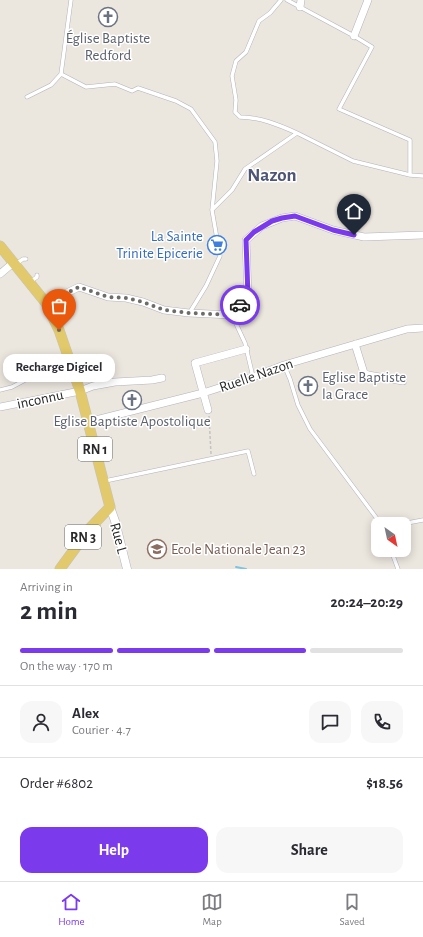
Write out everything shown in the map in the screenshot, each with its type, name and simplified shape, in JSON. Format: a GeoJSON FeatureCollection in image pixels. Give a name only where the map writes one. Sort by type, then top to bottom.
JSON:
{"type":"FeatureCollection","features":[{"type":"Feature","properties":{"kind":"main road","name":"RN 1"},"geometry":{"type":"LineString","coordinates":[[0,246],[46,303],[59,330],[80,390],[110,507]]}},
{"type":"Feature","properties":{"kind":"main road","name":"RN 3"},"geometry":{"type":"LineString","coordinates":[[60,569],[90,528],[110,507]]}},
{"type":"Feature","properties":{"kind":"street"},"geometry":{"type":"LineString","coordinates":[[354,36],[368,0]]}},
{"type":"Feature","properties":{"kind":"street"},"geometry":{"type":"LineString","coordinates":[[46,303],[79,287],[108,297],[126,298],[143,302],[164,310],[232,315],[248,296],[246,240],[254,232],[272,221],[295,216],[333,230],[364,237],[423,235]]}},
{"type":"Feature","properties":{"kind":"street"},"geometry":{"type":"LineString","coordinates":[[0,274],[14,264]]}},
{"type":"Feature","properties":{"kind":"street","name":"Ruelle Nazon"},"geometry":{"type":"LineString","coordinates":[[88,422],[203,393],[253,377],[284,365],[407,329],[423,328]]}},
{"type":"Feature","properties":{"kind":"street"},"geometry":{"type":"LineString","coordinates":[[355,344],[364,372],[368,376],[403,381]]}},
{"type":"Feature","properties":{"kind":"street"},"geometry":{"type":"LineString","coordinates":[[208,410],[195,363],[246,349]]}},
{"type":"Feature","properties":{"kind":"street","name":"inconnu"},"geometry":{"type":"LineString","coordinates":[[0,407],[115,382],[162,378]]}},
{"type":"Feature","properties":{"kind":"street","name":"Rue L"},"geometry":{"type":"LineString","coordinates":[[110,507],[127,569]]}},
{"type":"Feature","properties":{"kind":"lane"},"geometry":{"type":"LineString","coordinates":[[27,97],[51,85],[61,74],[71,0]]}},
{"type":"Feature","properties":{"kind":"lane"},"geometry":{"type":"LineString","coordinates":[[281,0],[270,13],[259,21],[246,52],[236,61],[232,76],[236,100],[235,112],[240,117],[253,118],[282,126],[353,161],[410,175],[423,176]]}},
{"type":"Feature","properties":{"kind":"lane"},"geometry":{"type":"LineString","coordinates":[[287,0],[301,4],[372,47],[339,109],[410,140],[410,175]]}},
{"type":"Feature","properties":{"kind":"lane"},"geometry":{"type":"LineString","coordinates":[[61,74],[86,87],[115,84],[132,91],[138,88],[176,100],[191,109],[215,142],[217,161],[212,210],[220,256],[206,286],[189,313]]}},
{"type":"Feature","properties":{"kind":"lane"},"geometry":{"type":"LineString","coordinates":[[212,210],[232,190],[245,169],[297,133]]}},
{"type":"Feature","properties":{"kind":"lane"},"geometry":{"type":"LineString","coordinates":[[14,264],[26,259]]}},
{"type":"Feature","properties":{"kind":"lane"},"geometry":{"type":"LineString","coordinates":[[29,283],[37,277],[37,275]]}},
{"type":"Feature","properties":{"kind":"lane"},"geometry":{"type":"LineString","coordinates":[[232,315],[245,343],[253,377]]}},
{"type":"Feature","properties":{"kind":"lane"},"geometry":{"type":"LineString","coordinates":[[0,390],[12,387],[69,358]]}},
{"type":"Feature","properties":{"kind":"lane"},"geometry":{"type":"LineString","coordinates":[[284,365],[298,405],[310,429],[376,517]]}},
{"type":"Feature","properties":{"kind":"lane"},"geometry":{"type":"LineString","coordinates":[[104,482],[212,460],[248,451],[254,474]]}},
{"type":"Feature","properties":{"kind":"lane"},"geometry":{"type":"LineString","coordinates":[[411,522],[423,520]]}},
{"type":"Feature","properties":{"kind":"lane"},"geometry":{"type":"LineString","coordinates":[[394,557],[398,569]]}},
{"type":"Feature","properties":{"kind":"path"},"geometry":{"type":"LineString","coordinates":[[208,410],[212,460]]}},
{"type":"Feature","properties":{"kind":"waterway"},"geometry":{"type":"LineString","coordinates":[[236,567],[246,569]]}},
{"type":"Feature","properties":{"kind":"way so far"},"geometry":{"type":"LineString","coordinates":[[59,330],[46,303],[79,287],[108,297],[126,298],[143,302],[164,310],[189,313],[232,315],[240,305]]}},
{"type":"Feature","properties":{"kind":"place","name":"Église Baptiste Redford"},"geometry":{"type":"Point","coordinates":[108,17]}},
{"type":"Feature","properties":{"kind":"place","name":"La Sainte Trinite Epicerie"},"geometry":{"type":"Point","coordinates":[217,245]}},
{"type":"Feature","properties":{"kind":"place","name":"Recharge Digicel"},"geometry":{"type":"Point","coordinates":[59,330]}},
{"type":"Feature","properties":{"kind":"place","name":"Eglise Baptiste la Grace"},"geometry":{"type":"Point","coordinates":[308,386]}},
{"type":"Feature","properties":{"kind":"place","name":"Eglise Baptiste Apostolique"},"geometry":{"type":"Point","coordinates":[132,400]}},
{"type":"Feature","properties":{"kind":"place","name":"Ecole Nationale Jean 23"},"geometry":{"type":"Point","coordinates":[157,549]}},
{"type":"Feature","properties":{"kind":"district","name":"Nazon"},"geometry":{"type":"Point","coordinates":[272,174]}},
{"type":"Feature","properties":{"kind":"route"},"geometry":{"type":"LineString","coordinates":[[240,305],[248,296],[246,240],[262,226],[272,221],[295,216],[333,230],[354,235]]}}]}
